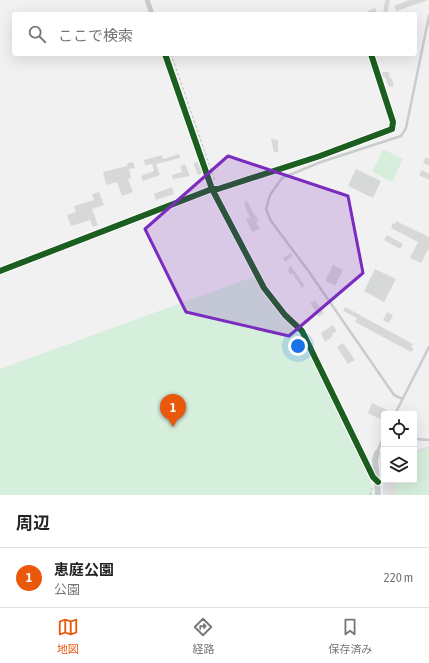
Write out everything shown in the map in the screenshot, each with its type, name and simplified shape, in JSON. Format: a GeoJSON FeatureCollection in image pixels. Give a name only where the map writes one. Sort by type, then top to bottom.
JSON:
{"type":"FeatureCollection","features":[{"type":"Feature","properties":{"kind":"street"},"geometry":{"type":"LineString","coordinates":[[147,0],[151,12]]}},
{"type":"Feature","properties":{"kind":"street"},"geometry":{"type":"LineString","coordinates":[[167,56],[215,189],[264,288],[284,315],[302,331],[373,477],[378,482]]}},
{"type":"Feature","properties":{"kind":"street"},"geometry":{"type":"LineString","coordinates":[[0,271],[215,189],[320,156],[392,129],[393,122],[372,56]]}},
{"type":"Feature","properties":{"kind":"street"},"geometry":{"type":"LineString","coordinates":[[377,453],[375,460],[378,495]]}},
{"type":"Feature","properties":{"kind":"lane"},"geometry":{"type":"LineString","coordinates":[[403,399],[394,395],[307,269],[271,221],[266,209],[270,195],[282,178],[321,162],[401,136],[406,128],[429,16]]}},
{"type":"Feature","properties":{"kind":"lane"},"geometry":{"type":"LineString","coordinates":[[397,411],[429,347]]}},
{"type":"Feature","properties":{"kind":"lane"},"geometry":{"type":"LineString","coordinates":[[417,439],[429,440]]}},
{"type":"Feature","properties":{"kind":"lane"},"geometry":{"type":"LineString","coordinates":[[377,453],[381,443]]}},
{"type":"Feature","properties":{"kind":"path"},"geometry":{"type":"LineString","coordinates":[[172,56],[215,189]]}},
{"type":"Feature","properties":{"kind":"path"},"geometry":{"type":"LineString","coordinates":[[370,495],[372,487]]}},
{"type":"Feature","properties":{"kind":"highlighted area"},"geometry":{"type":"Polygon","coordinates":[[[228,156],[348,196],[363,273],[289,336],[186,312],[145,229],[228,156]]]}},
{"type":"Feature","properties":{"kind":"shaded area"},"geometry":{"type":"Polygon","coordinates":[[[429,446],[429,495],[383,495],[383,483],[417,483],[417,450],[429,446]]]}},
{"type":"Feature","properties":{"kind":"green space"},"geometry":{"type":"Polygon","coordinates":[[[383,149],[403,159],[392,182],[372,172],[383,149]]]}},
{"type":"Feature","properties":{"kind":"green space"},"geometry":{"type":"Polygon","coordinates":[[[255,276],[269,300],[287,320],[301,332],[372,485],[373,495],[0,495],[0,369],[255,276]]]}},
{"type":"Feature","properties":{"kind":"green space"},"geometry":{"type":"Polygon","coordinates":[[[429,448],[429,495],[396,495],[395,483],[417,483],[417,452],[429,448]]]}},
{"type":"Feature","properties":{"kind":"building"},"geometry":{"type":"Polygon","coordinates":[[[385,0],[390,0],[387,12],[383,12],[385,0]]]}},
{"type":"Feature","properties":{"kind":"building"},"geometry":{"type":"Polygon","coordinates":[[[409,0],[428,0],[396,11],[394,6],[409,0]]]}},
{"type":"Feature","properties":{"kind":"building"},"geometry":{"type":"Polygon","coordinates":[[[375,8],[376,12],[369,12],[368,11],[375,8]]]}},
{"type":"Feature","properties":{"kind":"building"},"geometry":{"type":"Polygon","coordinates":[[[382,72],[389,72],[390,79],[392,78],[394,86],[389,87],[385,77],[383,77],[382,72]]]}},
{"type":"Feature","properties":{"kind":"building"},"geometry":{"type":"Polygon","coordinates":[[[271,139],[278,140],[278,152],[274,152],[271,139]]]}},
{"type":"Feature","properties":{"kind":"building"},"geometry":{"type":"Polygon","coordinates":[[[179,154],[180,158],[156,164],[160,175],[143,181],[141,176],[154,171],[152,164],[145,165],[144,160],[162,155],[163,159],[179,154]]]}},
{"type":"Feature","properties":{"kind":"building"},"geometry":{"type":"Polygon","coordinates":[[[426,157],[429,159],[429,166],[423,163],[426,157]]]}},
{"type":"Feature","properties":{"kind":"building"},"geometry":{"type":"Polygon","coordinates":[[[133,162],[135,168],[129,169],[131,178],[128,179],[133,192],[122,196],[117,182],[106,185],[103,172],[127,166],[128,163],[133,162]]]}},
{"type":"Feature","properties":{"kind":"building"},"geometry":{"type":"Polygon","coordinates":[[[198,162],[202,173],[198,175],[193,163],[198,162]]]}},
{"type":"Feature","properties":{"kind":"building"},"geometry":{"type":"Polygon","coordinates":[[[185,164],[190,176],[173,179],[172,175],[182,172],[180,166],[185,164]]]}},
{"type":"Feature","properties":{"kind":"building"},"geometry":{"type":"Polygon","coordinates":[[[356,169],[381,181],[373,198],[348,186],[356,169]]]}},
{"type":"Feature","properties":{"kind":"building"},"geometry":{"type":"Polygon","coordinates":[[[422,170],[429,174],[429,180],[419,175],[422,170]]]}},
{"type":"Feature","properties":{"kind":"building"},"geometry":{"type":"Polygon","coordinates":[[[172,187],[174,194],[156,200],[154,194],[172,187]]]}},
{"type":"Feature","properties":{"kind":"building"},"geometry":{"type":"Polygon","coordinates":[[[99,192],[104,205],[92,209],[98,225],[93,227],[90,220],[71,226],[67,215],[76,212],[74,206],[94,200],[92,194],[99,192]]]}},
{"type":"Feature","properties":{"kind":"building"},"geometry":{"type":"Polygon","coordinates":[[[247,201],[255,216],[256,215],[258,221],[256,222],[260,229],[252,232],[246,219],[250,218],[244,203],[247,201]]]}},
{"type":"Feature","properties":{"kind":"building"},"geometry":{"type":"Polygon","coordinates":[[[396,221],[429,237],[429,248],[421,263],[410,258],[418,242],[391,228],[393,223],[395,224],[396,221]]]}},
{"type":"Feature","properties":{"kind":"building"},"geometry":{"type":"Polygon","coordinates":[[[387,235],[403,244],[400,249],[384,240],[387,235]]]}},
{"type":"Feature","properties":{"kind":"building"},"geometry":{"type":"Polygon","coordinates":[[[291,253],[293,256],[285,262],[283,258],[291,253]]]}},
{"type":"Feature","properties":{"kind":"building"},"geometry":{"type":"Polygon","coordinates":[[[333,265],[343,270],[335,286],[325,281],[333,265]]]}},
{"type":"Feature","properties":{"kind":"building"},"geometry":{"type":"Polygon","coordinates":[[[291,266],[305,286],[302,288],[292,273],[290,274],[288,271],[288,268],[291,266]]]}},
{"type":"Feature","properties":{"kind":"building"},"geometry":{"type":"Polygon","coordinates":[[[375,269],[396,279],[384,302],[364,291],[375,269]]]}},
{"type":"Feature","properties":{"kind":"building"},"geometry":{"type":"Polygon","coordinates":[[[315,300],[324,313],[319,317],[310,303],[315,300]]]}},
{"type":"Feature","properties":{"kind":"building"},"geometry":{"type":"Polygon","coordinates":[[[345,307],[413,344],[411,347],[414,348],[411,352],[355,322],[357,318],[343,311],[345,307]]]}},
{"type":"Feature","properties":{"kind":"building"},"geometry":{"type":"Polygon","coordinates":[[[387,312],[393,315],[389,323],[383,320],[387,312]]]}},
{"type":"Feature","properties":{"kind":"building"},"geometry":{"type":"Polygon","coordinates":[[[333,325],[337,331],[325,342],[321,333],[333,325]]]}},
{"type":"Feature","properties":{"kind":"building"},"geometry":{"type":"Polygon","coordinates":[[[343,343],[355,360],[348,364],[337,347],[343,343]]]}},
{"type":"Feature","properties":{"kind":"building"},"geometry":{"type":"Polygon","coordinates":[[[372,403],[387,410],[381,411],[381,420],[368,413],[372,403]]]}},
{"type":"Feature","properties":{"kind":"cycle path"},"geometry":{"type":"LineString","coordinates":[[166,56],[212,189],[264,288],[285,315],[302,331],[373,477],[378,482]]}},
{"type":"Feature","properties":{"kind":"cycle path"},"geometry":{"type":"LineString","coordinates":[[0,271],[212,189],[218,189],[320,156],[392,129],[393,122],[372,56]]}},
{"type":"Feature","properties":{"kind":"place","name":"恵庭公園"},"geometry":{"type":"Point","coordinates":[173,427]}}]}
